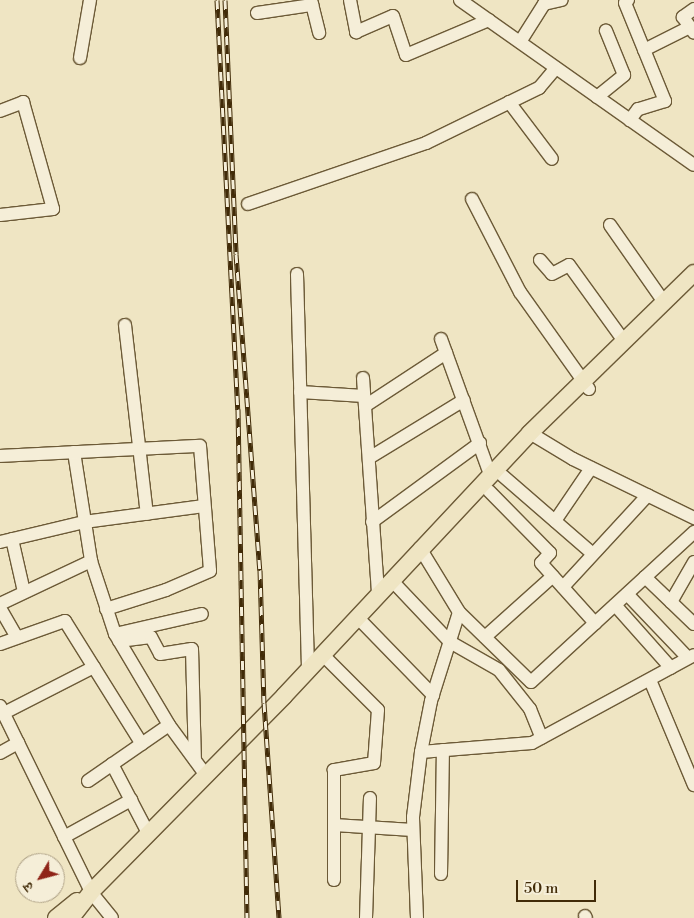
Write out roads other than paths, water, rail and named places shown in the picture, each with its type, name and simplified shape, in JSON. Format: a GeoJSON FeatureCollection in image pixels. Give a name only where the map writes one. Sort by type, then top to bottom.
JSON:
{"type":"FeatureCollection","features":[{"type":"Feature","properties":{"kind":"main road"},"geometry":{"type":"LineString","coordinates":[[586,384],[624,341],[694,273]]}},
{"type":"Feature","properties":{"kind":"main road"},"geometry":{"type":"LineString","coordinates":[[71,918],[91,892],[308,669],[397,586],[423,552],[534,436],[586,384],[694,287]]}},
{"type":"Feature","properties":{"kind":"main road"},"geometry":{"type":"LineString","coordinates":[[325,652],[378,592],[488,491],[496,475]]}},
{"type":"Feature","properties":{"kind":"main road"},"geometry":{"type":"LineString","coordinates":[[56,918],[91,892]]}},
{"type":"Feature","properties":{"kind":"street"},"geometry":{"type":"LineString","coordinates":[[80,58],[90,0]]}},
{"type":"Feature","properties":{"kind":"street"},"geometry":{"type":"LineString","coordinates":[[350,0],[356,32],[393,16],[406,55],[489,20]]}},
{"type":"Feature","properties":{"kind":"street"},"geometry":{"type":"LineString","coordinates":[[460,0],[694,165]]}},
{"type":"Feature","properties":{"kind":"street"},"geometry":{"type":"LineString","coordinates":[[520,42],[544,4],[562,0]]}},
{"type":"Feature","properties":{"kind":"street"},"geometry":{"type":"LineString","coordinates":[[628,0],[625,3],[665,101],[638,109],[630,120]]}},
{"type":"Feature","properties":{"kind":"street"},"geometry":{"type":"LineString","coordinates":[[691,0],[694,4]]}},
{"type":"Feature","properties":{"kind":"street"},"geometry":{"type":"LineString","coordinates":[[257,13],[312,2],[319,33]]}},
{"type":"Feature","properties":{"kind":"street"},"geometry":{"type":"LineString","coordinates":[[644,50],[692,30],[683,18],[694,9]]}},
{"type":"Feature","properties":{"kind":"street"},"geometry":{"type":"LineString","coordinates":[[597,97],[624,74],[606,31]]}},
{"type":"Feature","properties":{"kind":"street"},"geometry":{"type":"LineString","coordinates":[[248,204],[426,143],[540,88],[556,68]]}},
{"type":"Feature","properties":{"kind":"street"},"geometry":{"type":"LineString","coordinates":[[0,111],[23,102],[53,209],[0,215]]}},
{"type":"Feature","properties":{"kind":"street"},"geometry":{"type":"LineString","coordinates":[[510,102],[552,159]]}},
{"type":"Feature","properties":{"kind":"street"},"geometry":{"type":"LineString","coordinates":[[472,199],[520,292],[586,384]]}},
{"type":"Feature","properties":{"kind":"street"},"geometry":{"type":"LineString","coordinates":[[610,225],[664,302]]}},
{"type":"Feature","properties":{"kind":"street"},"geometry":{"type":"LineString","coordinates":[[540,260],[552,274],[569,265],[624,341]]}},
{"type":"Feature","properties":{"kind":"street"},"geometry":{"type":"LineString","coordinates":[[297,274],[308,669]]}},
{"type":"Feature","properties":{"kind":"street"},"geometry":{"type":"LineString","coordinates":[[125,325],[147,514]]}},
{"type":"Feature","properties":{"kind":"street"},"geometry":{"type":"LineString","coordinates":[[441,339],[480,443],[496,475],[593,554]]}},
{"type":"Feature","properties":{"kind":"street"},"geometry":{"type":"LineString","coordinates":[[300,392],[365,401],[446,353]]}},
{"type":"Feature","properties":{"kind":"street"},"geometry":{"type":"LineString","coordinates":[[363,378],[378,592]]}},
{"type":"Feature","properties":{"kind":"street"},"geometry":{"type":"LineString","coordinates":[[369,458],[464,400]]}},
{"type":"Feature","properties":{"kind":"street"},"geometry":{"type":"LineString","coordinates":[[534,436],[591,468],[694,518]]}},
{"type":"Feature","properties":{"kind":"street"},"geometry":{"type":"LineString","coordinates":[[372,522],[480,443]]}},
{"type":"Feature","properties":{"kind":"street"},"geometry":{"type":"LineString","coordinates":[[0,456],[200,446],[210,571],[166,590],[106,609]]}},
{"type":"Feature","properties":{"kind":"street"},"geometry":{"type":"LineString","coordinates":[[74,452],[91,561],[117,638],[170,725],[205,774]]}},
{"type":"Feature","properties":{"kind":"street"},"geometry":{"type":"LineString","coordinates":[[554,521],[591,468]]}},
{"type":"Feature","properties":{"kind":"street"},"geometry":{"type":"LineString","coordinates":[[488,491],[550,553],[540,563],[595,623]]}},
{"type":"Feature","properties":{"kind":"street"},"geometry":{"type":"LineString","coordinates":[[563,586],[648,495]]}},
{"type":"Feature","properties":{"kind":"street"},"geometry":{"type":"LineString","coordinates":[[24,592],[6,540],[84,522],[204,506]]}},
{"type":"Feature","properties":{"kind":"street"},"geometry":{"type":"LineString","coordinates":[[423,552],[459,612],[531,682],[694,532]]}},
{"type":"Feature","properties":{"kind":"street"},"geometry":{"type":"LineString","coordinates":[[17,638],[0,606],[24,592],[91,561]]}},
{"type":"Feature","properties":{"kind":"street"},"geometry":{"type":"LineString","coordinates":[[671,602],[694,562]]}},
{"type":"Feature","properties":{"kind":"street"},"geometry":{"type":"LineString","coordinates":[[485,637],[553,576]]}},
{"type":"Feature","properties":{"kind":"street"},"geometry":{"type":"LineString","coordinates":[[645,576],[694,624]]}},
{"type":"Feature","properties":{"kind":"street"},"geometry":{"type":"LineString","coordinates":[[397,586],[450,642],[499,670],[530,709],[542,738]]}},
{"type":"Feature","properties":{"kind":"street"},"geometry":{"type":"LineString","coordinates":[[421,752],[532,743],[691,657],[627,594]]}},
{"type":"Feature","properties":{"kind":"street"},"geometry":{"type":"LineString","coordinates":[[615,605],[671,668]]}},
{"type":"Feature","properties":{"kind":"street"},"geometry":{"type":"LineString","coordinates":[[417,918],[413,830],[421,752],[433,695],[459,612]]}},
{"type":"Feature","properties":{"kind":"street"},"geometry":{"type":"LineString","coordinates":[[117,638],[202,614]]}},
{"type":"Feature","properties":{"kind":"street"},"geometry":{"type":"LineString","coordinates":[[0,644],[65,620],[142,744]]}},
{"type":"Feature","properties":{"kind":"street"},"geometry":{"type":"LineString","coordinates":[[360,620],[433,695]]}},
{"type":"Feature","properties":{"kind":"street"},"geometry":{"type":"LineString","coordinates":[[117,638],[151,637],[160,654],[192,649],[195,760]]}},
{"type":"Feature","properties":{"kind":"street"},"geometry":{"type":"LineString","coordinates":[[325,652],[378,710],[374,763],[334,770],[334,880]]}},
{"type":"Feature","properties":{"kind":"street"},"geometry":{"type":"LineString","coordinates":[[94,667],[2,709],[91,892],[112,918]]}},
{"type":"Feature","properties":{"kind":"street"},"geometry":{"type":"LineString","coordinates":[[650,680],[694,785]]}},
{"type":"Feature","properties":{"kind":"street"},"geometry":{"type":"LineString","coordinates":[[88,781],[170,725]]}},
{"type":"Feature","properties":{"kind":"street"},"geometry":{"type":"LineString","coordinates":[[0,754],[18,743]]}},
{"type":"Feature","properties":{"kind":"street"},"geometry":{"type":"LineString","coordinates":[[441,874],[443,750]]}},
{"type":"Feature","properties":{"kind":"street"},"geometry":{"type":"LineString","coordinates":[[112,764],[148,833]]}},
{"type":"Feature","properties":{"kind":"street"},"geometry":{"type":"LineString","coordinates":[[366,918],[370,798]]}},
{"type":"Feature","properties":{"kind":"street"},"geometry":{"type":"LineString","coordinates":[[64,837],[131,800]]}},
{"type":"Feature","properties":{"kind":"street"},"geometry":{"type":"LineString","coordinates":[[334,826],[413,830]]}},
{"type":"Feature","properties":{"kind":"railway"},"geometry":{"type":"LineString","coordinates":[[217,0],[238,409],[247,918]]}},
{"type":"Feature","properties":{"kind":"railway"},"geometry":{"type":"LineString","coordinates":[[225,0],[236,254],[260,570],[264,703],[279,918]]}}]}
